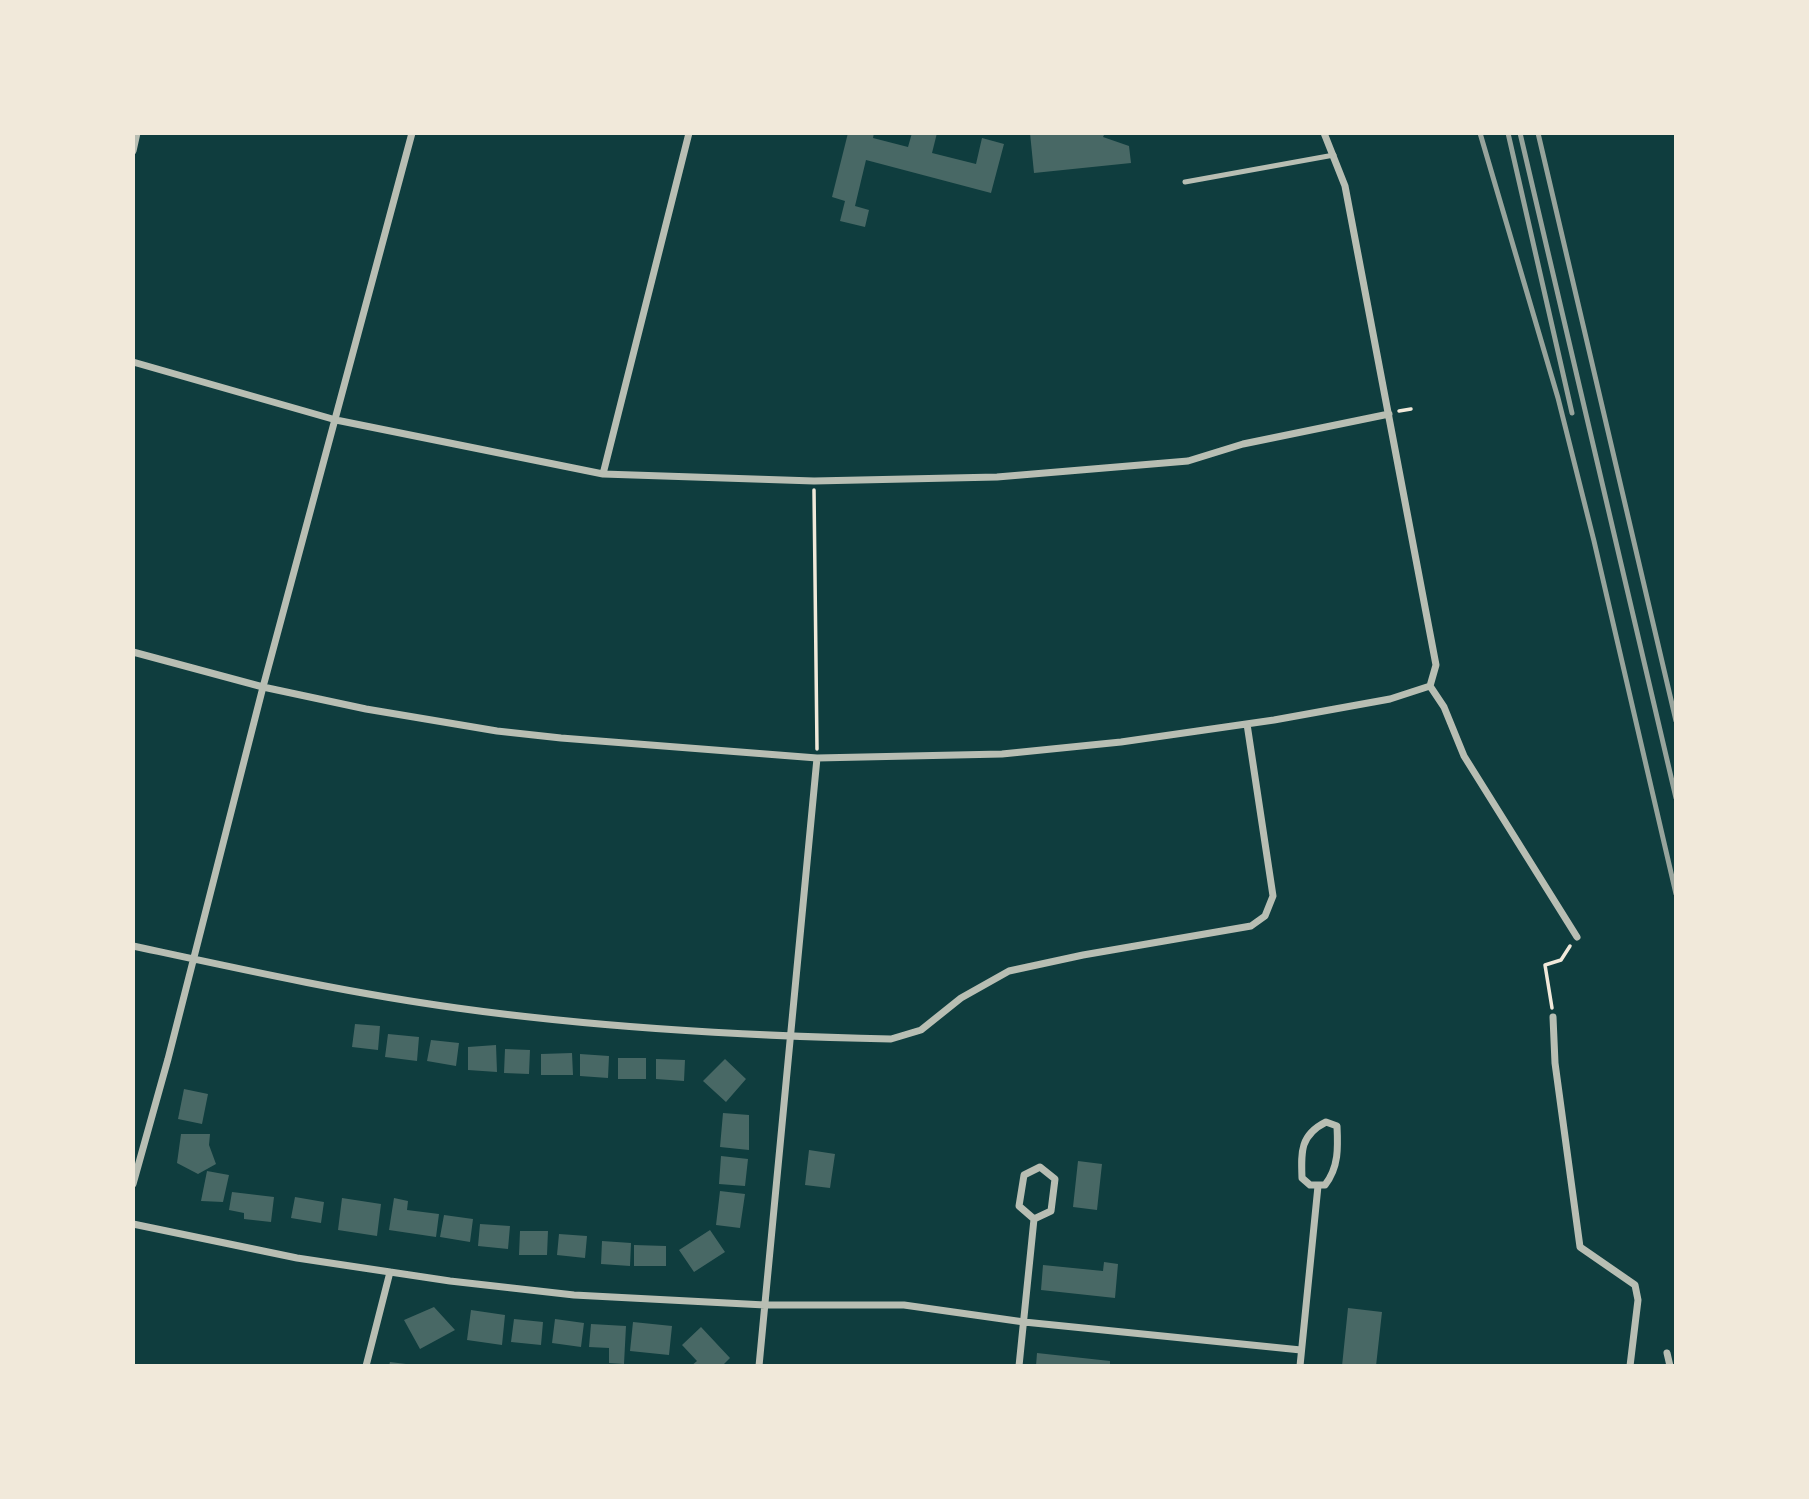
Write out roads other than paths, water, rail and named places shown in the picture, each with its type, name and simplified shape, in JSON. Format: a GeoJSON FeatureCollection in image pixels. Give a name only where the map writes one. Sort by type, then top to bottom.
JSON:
{"type":"FeatureCollection","features":[{"type":"Feature","properties":{"kind":"street"},"geometry":{"type":"LineString","coordinates":[[133,151],[137,133]]}},
{"type":"Feature","properties":{"kind":"street"},"geometry":{"type":"LineString","coordinates":[[133,1184],[412,133]]}},
{"type":"Feature","properties":{"kind":"street"},"geometry":{"type":"LineString","coordinates":[[603,474],[689,133]]}},
{"type":"Feature","properties":{"kind":"street"},"geometry":{"type":"LineString","coordinates":[[1324,133],[1345,187],[1389,414],[1436,665],[1430,686],[1444,707],[1464,756],[1577,937]]}},
{"type":"Feature","properties":{"kind":"street"},"geometry":{"type":"LineString","coordinates":[[133,362],[336,420],[603,474],[814,481],[997,477],[1188,461],[1243,444],[1389,414]]}},
{"type":"Feature","properties":{"kind":"street"},"geometry":{"type":"LineString","coordinates":[[133,653],[263,687],[366,709],[497,731],[817,758],[1002,754],[1121,742],[1247,724],[1390,699],[1430,686]]}},
{"type":"Feature","properties":{"kind":"street"},"geometry":{"type":"LineString","coordinates":[[133,946],[335,989],[569,1022],[791,1037],[891,1039],[921,1030],[961,998],[1009,971],[1083,955],[1251,926],[1265,916],[1273,896],[1247,724]]}},
{"type":"Feature","properties":{"kind":"street"},"geometry":{"type":"LineString","coordinates":[[759,1366],[817,758]]}},
{"type":"Feature","properties":{"kind":"street"},"geometry":{"type":"LineString","coordinates":[[1553,1017],[1555,1063],[1580,1247],[1635,1285],[1638,1300],[1630,1366]]}},
{"type":"Feature","properties":{"kind":"street"},"geometry":{"type":"LineString","coordinates":[[1326,1122],[1337,1126],[1339,1153],[1330,1178],[1325,1185],[1318,1186],[1310,1185],[1302,1178],[1301,1154],[1307,1137],[1326,1122]]}},
{"type":"Feature","properties":{"kind":"street"},"geometry":{"type":"LineString","coordinates":[[1040,1167],[1055,1179],[1051,1211],[1034,1219],[1019,1206],[1024,1175],[1040,1167]]}},
{"type":"Feature","properties":{"kind":"street"},"geometry":{"type":"LineString","coordinates":[[1300,1366],[1318,1186]]}},
{"type":"Feature","properties":{"kind":"street"},"geometry":{"type":"LineString","coordinates":[[1019,1366],[1034,1219]]}},
{"type":"Feature","properties":{"kind":"street"},"geometry":{"type":"LineString","coordinates":[[133,1224],[297,1258],[574,1295],[765,1306],[904,1306],[1024,1322],[1301,1350]]}},
{"type":"Feature","properties":{"kind":"street"},"geometry":{"type":"LineString","coordinates":[[366,1366],[390,1272]]}},
{"type":"Feature","properties":{"kind":"street"},"geometry":{"type":"LineString","coordinates":[[1667,1353],[1670,1366]]}},
{"type":"Feature","properties":{"kind":"lane"},"geometry":{"type":"LineString","coordinates":[[1185,183],[1334,155]]}},
{"type":"Feature","properties":{"kind":"railway"},"geometry":{"type":"LineString","coordinates":[[1480,133],[1558,398],[1676,894]]}},
{"type":"Feature","properties":{"kind":"railway"},"geometry":{"type":"LineString","coordinates":[[1508,133],[1572,413]]}},
{"type":"Feature","properties":{"kind":"railway"},"geometry":{"type":"LineString","coordinates":[[1520,133],[1676,798]]}},
{"type":"Feature","properties":{"kind":"railway"},"geometry":{"type":"LineString","coordinates":[[1538,133],[1676,721]]}}]}
